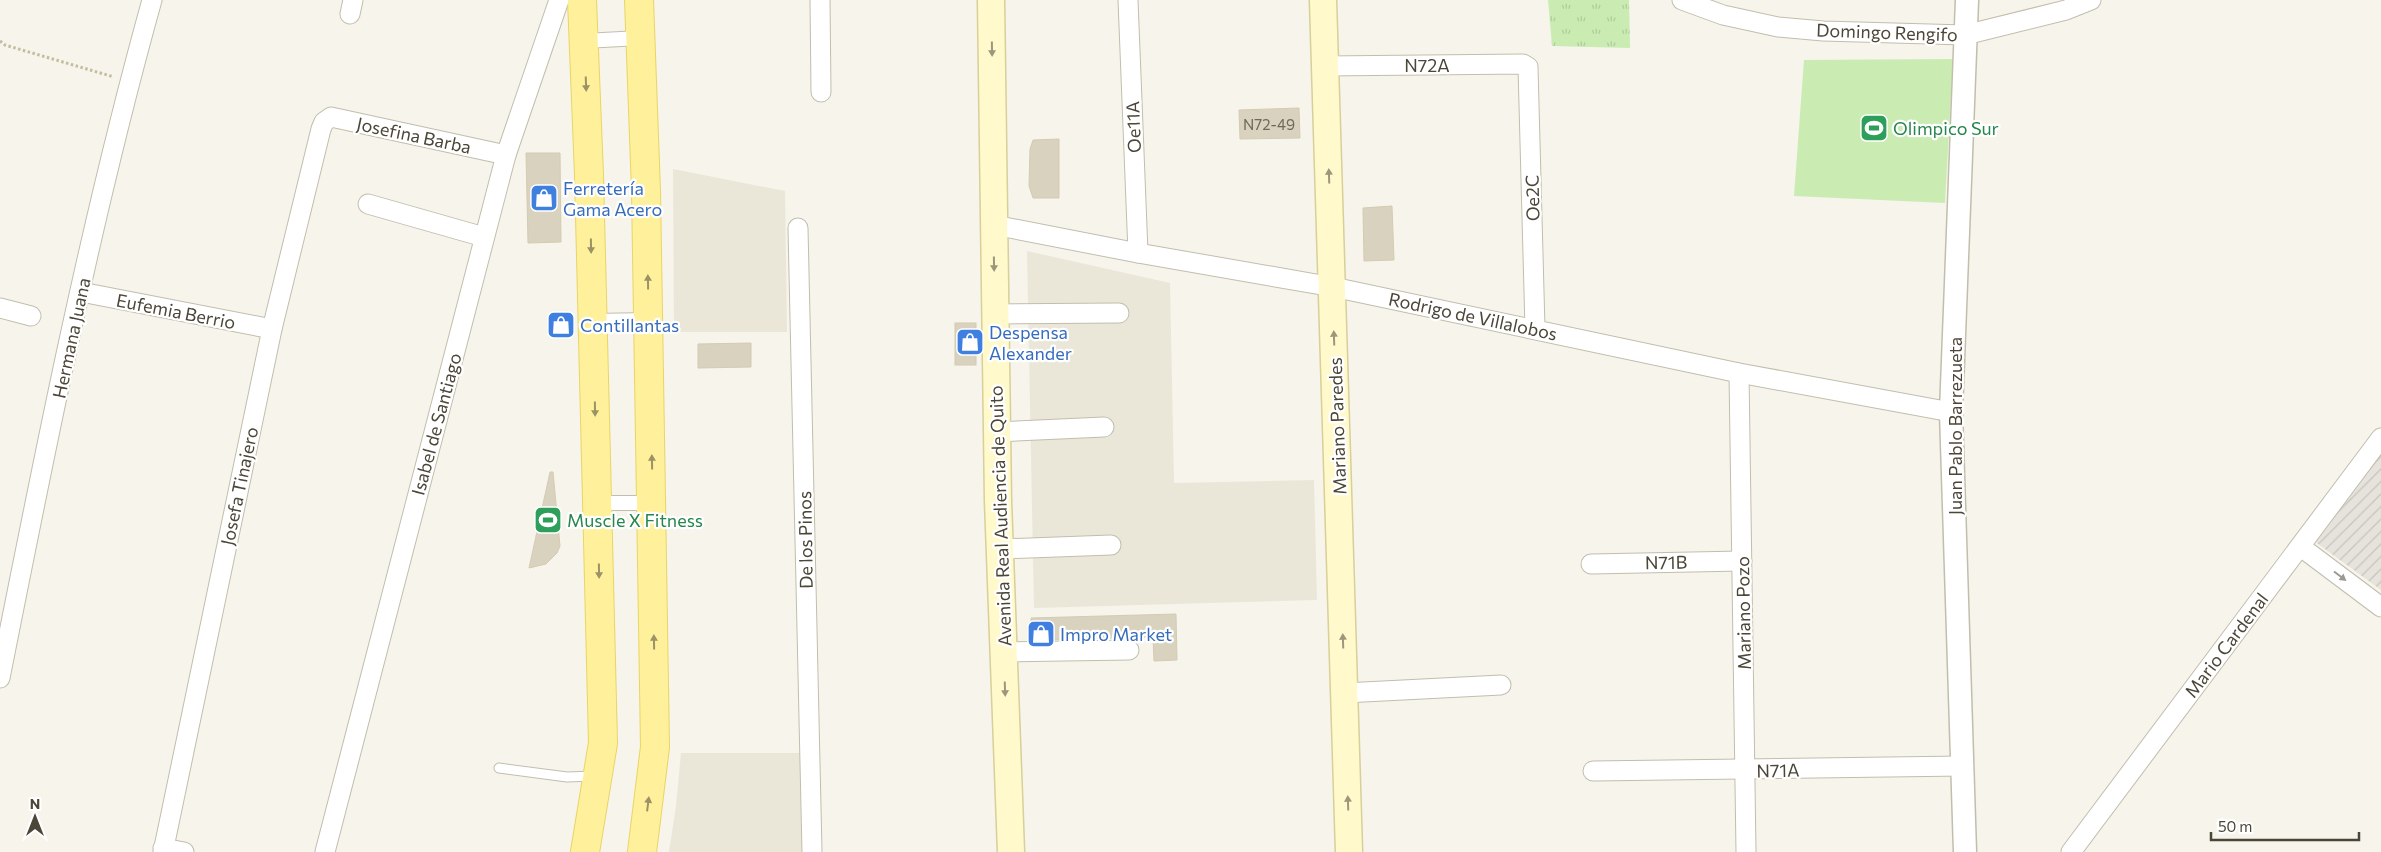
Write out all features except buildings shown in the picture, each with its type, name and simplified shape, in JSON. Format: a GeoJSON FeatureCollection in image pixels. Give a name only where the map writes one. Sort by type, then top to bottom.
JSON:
{"type":"FeatureCollection","features":[{"type":"Feature","properties":{"kind":"main road"},"geometry":{"type":"LineString","coordinates":[[582,0],[593,321],[603,743],[585,852]]}},
{"type":"Feature","properties":{"kind":"main road"},"geometry":{"type":"LineString","coordinates":[[639,0],[649,320],[655,747],[642,852]]}},
{"type":"Feature","properties":{"kind":"main road","name":"Avenida Real Audiencia de Quito"},"geometry":{"type":"LineString","coordinates":[[991,0],[997,432],[1011,852]]}},
{"type":"Feature","properties":{"kind":"main road","name":"Mariano Paredes"},"geometry":{"type":"LineString","coordinates":[[1323,0],[1349,852]]}},
{"type":"Feature","properties":{"kind":"street","name":"Hermana Juana"},"geometry":{"type":"LineString","coordinates":[[0,678],[3,649],[81,292],[129,81],[152,0]]}},
{"type":"Feature","properties":{"kind":"street","name":"Isabel de Santiago"},"geometry":{"type":"LineString","coordinates":[[325,852],[506,155],[559,0]]}},
{"type":"Feature","properties":{"kind":"street"},"geometry":{"type":"LineString","coordinates":[[820,0],[821,92]]}},
{"type":"Feature","properties":{"kind":"street","name":"Oe11A"},"geometry":{"type":"LineString","coordinates":[[1128,0],[1138,253]]}},
{"type":"Feature","properties":{"kind":"street","name":"Domingo Rengifo"},"geometry":{"type":"LineString","coordinates":[[1682,0],[1722,15],[1778,27],[1824,31],[1966,34],[2066,10],[2091,0]]}},
{"type":"Feature","properties":{"kind":"street","name":"Juan Pablo Barrezueta"},"geometry":{"type":"LineString","coordinates":[[1965,852],[1951,412],[1967,0]]}},
{"type":"Feature","properties":{"kind":"street"},"geometry":{"type":"LineString","coordinates":[[584,41],[640,38]]}},
{"type":"Feature","properties":{"kind":"street","name":"N72A"},"geometry":{"type":"LineString","coordinates":[[1326,66],[1523,64],[1528,67]]}},
{"type":"Feature","properties":{"kind":"street","name":"Oe2C"},"geometry":{"type":"LineString","coordinates":[[1528,67],[1535,329]]}},
{"type":"Feature","properties":{"kind":"street","name":"Josefina Barba"},"geometry":{"type":"LineString","coordinates":[[324,122],[331,116],[506,155]]}},
{"type":"Feature","properties":{"kind":"street","name":"Josefa Tinajero"},"geometry":{"type":"LineString","coordinates":[[163,850],[272,330],[324,122]]}},
{"type":"Feature","properties":{"kind":"street"},"geometry":{"type":"LineString","coordinates":[[368,204],[484,237]]}},
{"type":"Feature","properties":{"kind":"street","name":"Rodrigo de Villalobos"},"geometry":{"type":"LineString","coordinates":[[994,225],[1138,253],[1333,287],[1739,373],[1951,412]]}},
{"type":"Feature","properties":{"kind":"street","name":"De los Pinos"},"geometry":{"type":"LineString","coordinates":[[798,228],[812,852]]}},
{"type":"Feature","properties":{"kind":"street","name":"Eufemia Berrio"},"geometry":{"type":"LineString","coordinates":[[81,292],[272,330]]}},
{"type":"Feature","properties":{"kind":"street"},"geometry":{"type":"LineString","coordinates":[[0,308],[31,316]]}},
{"type":"Feature","properties":{"kind":"street"},"geometry":{"type":"LineString","coordinates":[[995,314],[1119,313]]}},
{"type":"Feature","properties":{"kind":"street"},"geometry":{"type":"LineString","coordinates":[[593,321],[649,320]]}},
{"type":"Feature","properties":{"kind":"street","name":"Mariano Pozo"},"geometry":{"type":"LineString","coordinates":[[1739,373],[1746,852]]}},
{"type":"Feature","properties":{"kind":"street"},"geometry":{"type":"LineString","coordinates":[[997,432],[1104,427]]}},
{"type":"Feature","properties":{"kind":"street","name":"Mario Cardenal"},"geometry":{"type":"LineString","coordinates":[[2071,852],[2381,438]]}},
{"type":"Feature","properties":{"kind":"street"},"geometry":{"type":"LineString","coordinates":[[598,503],[652,503]]}},
{"type":"Feature","properties":{"kind":"street"},"geometry":{"type":"LineString","coordinates":[[1000,549],[1111,545]]}},
{"type":"Feature","properties":{"kind":"street"},"geometry":{"type":"LineString","coordinates":[[2300,547],[2381,607]]}},
{"type":"Feature","properties":{"kind":"street","name":"N71B"},"geometry":{"type":"LineString","coordinates":[[1591,564],[1742,561]]}},
{"type":"Feature","properties":{"kind":"street"},"geometry":{"type":"LineString","coordinates":[[1004,652],[1129,650]]}},
{"type":"Feature","properties":{"kind":"street"},"geometry":{"type":"LineString","coordinates":[[1344,693],[1501,685]]}},
{"type":"Feature","properties":{"kind":"street","name":"N71A"},"geometry":{"type":"LineString","coordinates":[[1593,771],[1963,766]]}},
{"type":"Feature","properties":{"kind":"street"},"geometry":{"type":"LineString","coordinates":[[163,850],[184,852]]}},
{"type":"Feature","properties":{"kind":"lane"},"geometry":{"type":"LineString","coordinates":[[498,768],[567,777],[598,776]]}},
{"type":"Feature","properties":{"kind":"path"},"geometry":{"type":"LineString","coordinates":[[0,41],[129,81]]}},
{"type":"Feature","properties":{"kind":"shaded area"},"geometry":{"type":"Polygon","coordinates":[[[673,169],[785,191],[787,332],[674,332],[673,169]]]}},
{"type":"Feature","properties":{"kind":"shaded area"},"geometry":{"type":"Polygon","coordinates":[[[1027,251],[1170,283],[1174,483],[1314,480],[1317,600],[1034,608],[1027,251]]]}},
{"type":"Feature","properties":{"kind":"shaded area"},"geometry":{"type":"Polygon","coordinates":[[[2381,451],[2381,590],[2314,541],[2381,451]]]}},
{"type":"Feature","properties":{"kind":"shaded area"},"geometry":{"type":"Polygon","coordinates":[[[681,753],[802,753],[802,852],[669,852],[681,753]]]}},
{"type":"Feature","properties":{"kind":"green space"},"geometry":{"type":"Polygon","coordinates":[[[1548,0],[1629,0],[1630,48],[1552,46],[1548,0]]]}},
{"type":"Feature","properties":{"kind":"green space","name":"Olimpico Sur"},"geometry":{"type":"Polygon","coordinates":[[[1953,59],[1945,203],[1794,196],[1804,60],[1953,59]]]}},
{"type":"Feature","properties":{"kind":"place","name":"Olimpico Sur"},"geometry":{"type":"Point","coordinates":[1874,128]}},
{"type":"Feature","properties":{"kind":"place","name":"Ferretería Gama Acero"},"geometry":{"type":"Point","coordinates":[544,198]}},
{"type":"Feature","properties":{"kind":"place","name":"Contillantas"},"geometry":{"type":"Point","coordinates":[561,325]}},
{"type":"Feature","properties":{"kind":"place","name":"Despensa Alexander"},"geometry":{"type":"Point","coordinates":[970,342]}},
{"type":"Feature","properties":{"kind":"place","name":"Muscle X Fitness"},"geometry":{"type":"Point","coordinates":[548,520]}},
{"type":"Feature","properties":{"kind":"place","name":"Impro Market"},"geometry":{"type":"Point","coordinates":[1041,634]}}]}
